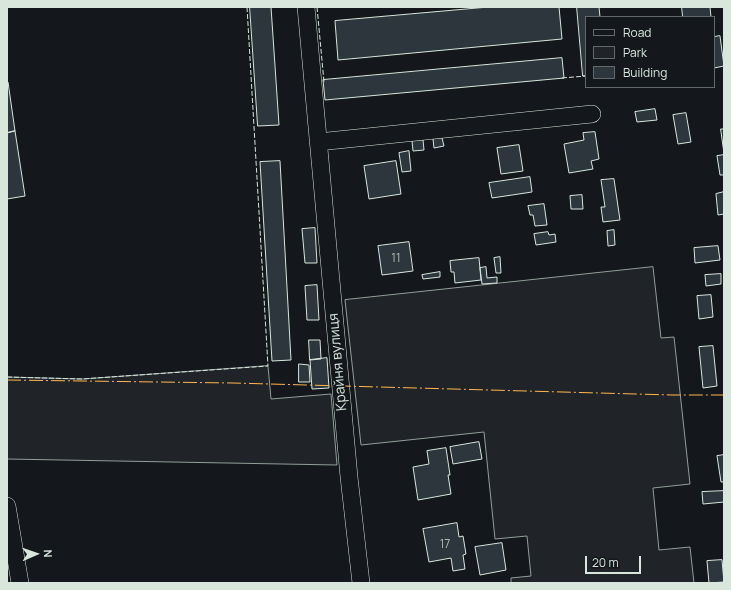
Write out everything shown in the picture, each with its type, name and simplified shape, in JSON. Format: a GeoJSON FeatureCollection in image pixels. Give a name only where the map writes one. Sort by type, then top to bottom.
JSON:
{"type":"FeatureCollection","features":[{"type":"Feature","properties":{"kind":"street","name":"Крайня вулиця"},"geometry":{"type":"LineString","coordinates":[[306,7],[349,477],[361,583]]}},
{"type":"Feature","properties":{"kind":"street"},"geometry":{"type":"LineString","coordinates":[[318,142],[592,114]]}},
{"type":"Feature","properties":{"kind":"street"},"geometry":{"type":"LineString","coordinates":[[7,506],[20,583]]}},
{"type":"Feature","properties":{"kind":"green space"},"geometry":{"type":"Polygon","coordinates":[[[653,267],[661,338],[674,337],[690,484],[653,488],[659,550],[690,547],[694,583],[511,583],[511,578],[531,576],[527,536],[495,539],[484,432],[361,445],[345,300],[653,267]]]}},
{"type":"Feature","properties":{"kind":"green space"},"geometry":{"type":"Polygon","coordinates":[[[268,366],[271,399],[331,394],[337,465],[7,459],[7,377],[82,379],[268,366]]]}},
{"type":"Feature","properties":{"kind":"building"},"geometry":{"type":"Polygon","coordinates":[[[250,7],[271,7],[279,125],[258,126],[250,7]]]}},
{"type":"Feature","properties":{"kind":"building"},"geometry":{"type":"Polygon","coordinates":[[[489,7],[559,7],[562,39],[338,60],[335,21],[489,7]]]}},
{"type":"Feature","properties":{"kind":"building"},"geometry":{"type":"Polygon","coordinates":[[[577,7],[599,7],[600,16],[585,16],[585,76],[583,76],[577,7]]]}},
{"type":"Feature","properties":{"kind":"building"},"geometry":{"type":"Polygon","coordinates":[[[682,7],[710,7],[711,16],[683,16],[682,7]]]}},
{"type":"Feature","properties":{"kind":"building"},"geometry":{"type":"Polygon","coordinates":[[[720,36],[724,66],[715,68],[715,37],[720,36]]]}},
{"type":"Feature","properties":{"kind":"building"},"geometry":{"type":"Polygon","coordinates":[[[562,58],[564,78],[325,100],[323,80],[562,58]]]}},
{"type":"Feature","properties":{"kind":"building"},"geometry":{"type":"Polygon","coordinates":[[[7,82],[15,131],[7,133],[7,82]]]}},
{"type":"Feature","properties":{"kind":"building"},"geometry":{"type":"Polygon","coordinates":[[[655,109],[657,120],[637,122],[635,112],[655,109]]]}},
{"type":"Feature","properties":{"kind":"building"},"geometry":{"type":"Polygon","coordinates":[[[686,113],[691,142],[678,144],[673,115],[686,113]]]}},
{"type":"Feature","properties":{"kind":"building"},"geometry":{"type":"Polygon","coordinates":[[[721,129],[724,129],[724,153],[721,129]]]}},
{"type":"Feature","properties":{"kind":"building"},"geometry":{"type":"Polygon","coordinates":[[[15,131],[25,196],[7,199],[7,133],[15,131]]]}},
{"type":"Feature","properties":{"kind":"building"},"geometry":{"type":"Polygon","coordinates":[[[595,132],[599,159],[591,161],[593,169],[569,173],[564,144],[584,140],[583,133],[595,132]]]}},
{"type":"Feature","properties":{"kind":"building"},"geometry":{"type":"Polygon","coordinates":[[[442,138],[444,146],[434,148],[433,139],[442,138]]]}},
{"type":"Feature","properties":{"kind":"building"},"geometry":{"type":"Polygon","coordinates":[[[423,140],[424,150],[413,151],[412,141],[423,140]]]}},
{"type":"Feature","properties":{"kind":"building"},"geometry":{"type":"Polygon","coordinates":[[[519,145],[523,171],[501,174],[497,148],[519,145]]]}},
{"type":"Feature","properties":{"kind":"building"},"geometry":{"type":"Polygon","coordinates":[[[409,151],[411,171],[402,172],[399,153],[409,151]]]}},
{"type":"Feature","properties":{"kind":"building"},"geometry":{"type":"Polygon","coordinates":[[[724,155],[724,175],[720,175],[717,156],[724,155]]]}},
{"type":"Feature","properties":{"kind":"building"},"geometry":{"type":"Polygon","coordinates":[[[280,161],[291,360],[272,361],[260,162],[280,161]]]}},
{"type":"Feature","properties":{"kind":"building"},"geometry":{"type":"Polygon","coordinates":[[[396,161],[401,194],[369,199],[364,166],[396,161]]]}},
{"type":"Feature","properties":{"kind":"building"},"geometry":{"type":"Polygon","coordinates":[[[530,177],[532,192],[492,198],[489,183],[530,177]]]}},
{"type":"Feature","properties":{"kind":"building"},"geometry":{"type":"Polygon","coordinates":[[[614,179],[620,220],[603,222],[601,207],[605,207],[601,180],[614,179]]]}},
{"type":"Feature","properties":{"kind":"building"},"geometry":{"type":"Polygon","coordinates":[[[724,192],[724,214],[718,215],[716,194],[724,192]]]}},
{"type":"Feature","properties":{"kind":"building"},"geometry":{"type":"Polygon","coordinates":[[[582,195],[583,209],[571,209],[570,196],[582,195]]]}},
{"type":"Feature","properties":{"kind":"building"},"geometry":{"type":"Polygon","coordinates":[[[544,204],[547,225],[535,226],[533,215],[530,215],[528,206],[544,204]]]}},
{"type":"Feature","properties":{"kind":"building"},"geometry":{"type":"Polygon","coordinates":[[[315,228],[317,263],[305,263],[302,229],[315,228]]]}},
{"type":"Feature","properties":{"kind":"building"},"geometry":{"type":"Polygon","coordinates":[[[614,230],[615,245],[608,246],[607,231],[614,230]]]}},
{"type":"Feature","properties":{"kind":"building"},"geometry":{"type":"Polygon","coordinates":[[[548,232],[549,235],[555,234],[556,242],[536,245],[534,234],[548,232]]]}},
{"type":"Feature","properties":{"kind":"building"},"geometry":{"type":"Polygon","coordinates":[[[409,242],[413,271],[382,275],[378,246],[409,242]]]}},
{"type":"Feature","properties":{"kind":"building"},"geometry":{"type":"Polygon","coordinates":[[[718,246],[720,260],[695,263],[694,248],[718,246]]]}},
{"type":"Feature","properties":{"kind":"building"},"geometry":{"type":"Polygon","coordinates":[[[500,257],[501,273],[496,273],[494,258],[500,257]]]}},
{"type":"Feature","properties":{"kind":"building"},"geometry":{"type":"Polygon","coordinates":[[[479,258],[481,280],[455,283],[454,272],[451,272],[450,261],[479,258]]]}},
{"type":"Feature","properties":{"kind":"building"},"geometry":{"type":"Polygon","coordinates":[[[486,267],[487,278],[497,277],[497,283],[482,284],[480,268],[486,267]]]}},
{"type":"Feature","properties":{"kind":"building"},"geometry":{"type":"Polygon","coordinates":[[[440,272],[440,277],[423,279],[422,275],[440,272]]]}},
{"type":"Feature","properties":{"kind":"building"},"geometry":{"type":"Polygon","coordinates":[[[721,274],[721,284],[706,286],[705,275],[721,274]]]}},
{"type":"Feature","properties":{"kind":"building"},"geometry":{"type":"Polygon","coordinates":[[[317,285],[319,320],[307,320],[305,286],[317,285]]]}},
{"type":"Feature","properties":{"kind":"building"},"geometry":{"type":"Polygon","coordinates":[[[711,295],[713,317],[699,319],[697,296],[711,295]]]}},
{"type":"Feature","properties":{"kind":"building"},"geometry":{"type":"Polygon","coordinates":[[[309,340],[320,340],[321,359],[310,360],[309,340]]]}},
{"type":"Feature","properties":{"kind":"building"},"geometry":{"type":"Polygon","coordinates":[[[713,346],[717,386],[703,388],[699,347],[713,346]]]}},
{"type":"Feature","properties":{"kind":"building"},"geometry":{"type":"Polygon","coordinates":[[[327,358],[329,388],[312,389],[310,360],[327,358]]]}},
{"type":"Feature","properties":{"kind":"building"},"geometry":{"type":"Polygon","coordinates":[[[299,364],[309,365],[310,382],[299,382],[299,364]]]}},
{"type":"Feature","properties":{"kind":"building"},"geometry":{"type":"Polygon","coordinates":[[[479,442],[482,459],[453,464],[450,447],[479,442]]]}},
{"type":"Feature","properties":{"kind":"building"},"geometry":{"type":"Polygon","coordinates":[[[446,448],[451,494],[418,500],[413,467],[429,464],[427,451],[446,448]]]}},
{"type":"Feature","properties":{"kind":"building"},"geometry":{"type":"Polygon","coordinates":[[[724,455],[724,482],[721,482],[717,456],[724,455]]]}},
{"type":"Feature","properties":{"kind":"building"},"geometry":{"type":"Polygon","coordinates":[[[724,491],[724,502],[703,504],[702,492],[724,491]]]}},
{"type":"Feature","properties":{"kind":"building"},"geometry":{"type":"Polygon","coordinates":[[[457,523],[459,537],[463,536],[466,554],[463,555],[465,569],[453,571],[451,558],[429,562],[423,529],[457,523]]]}},
{"type":"Feature","properties":{"kind":"building"},"geometry":{"type":"Polygon","coordinates":[[[502,543],[506,570],[480,575],[475,547],[502,543]]]}},
{"type":"Feature","properties":{"kind":"building"},"geometry":{"type":"Polygon","coordinates":[[[722,560],[724,582],[709,583],[707,561],[722,560]]]}},
{"type":"Feature","properties":{"kind":"fence"},"geometry":{"type":"LineString","coordinates":[[7,377],[82,379],[268,366],[247,7]]}},
{"type":"Feature","properties":{"kind":"fence"},"geometry":{"type":"LineString","coordinates":[[317,7],[324,82]]}},
{"type":"Feature","properties":{"kind":"fence"},"geometry":{"type":"LineString","coordinates":[[562,78],[585,76]]}},
{"type":"Feature","properties":{"kind":"power"},"geometry":{"type":"LineString","coordinates":[[7,380],[233,383],[672,395],[724,395]]}}]}
